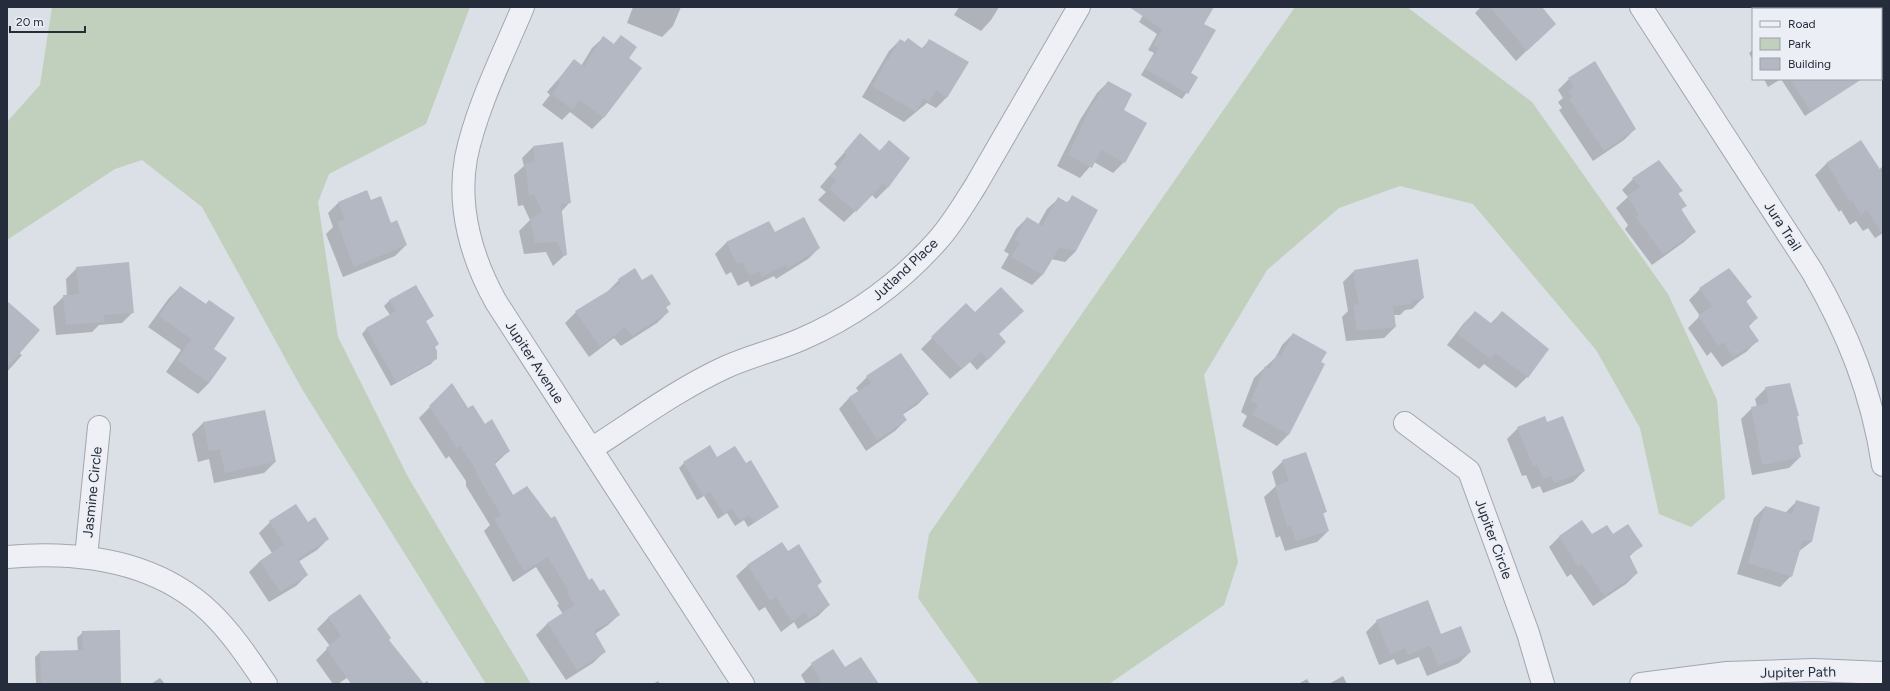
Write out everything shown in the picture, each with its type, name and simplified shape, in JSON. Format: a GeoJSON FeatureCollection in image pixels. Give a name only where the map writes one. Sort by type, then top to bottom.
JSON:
{"type":"FeatureCollection","features":[{"type":"Feature","properties":{"kind":"street","name":"Jupiter Avenue"},"geometry":{"type":"LineString","coordinates":[[523,7],[479,113],[466,160],[464,184],[469,235],[475,258],[493,296],[743,684]]}},
{"type":"Feature","properties":{"kind":"street","name":"Jutland Place"},"geometry":{"type":"LineString","coordinates":[[591,449],[694,383],[727,367],[776,350],[804,338],[865,305],[892,285],[939,239],[958,213],[976,185],[1079,7]]}},
{"type":"Feature","properties":{"kind":"street","name":"Jura Trail"},"geometry":{"type":"LineString","coordinates":[[1642,7],[1812,271],[1836,312],[1856,359],[1866,390],[1883,464]]}},
{"type":"Feature","properties":{"kind":"street","name":"Jupiter Circle"},"geometry":{"type":"LineString","coordinates":[[1405,423],[1469,471],[1525,625],[1543,684]]}},
{"type":"Feature","properties":{"kind":"street","name":"Jasmine Circle"},"geometry":{"type":"LineString","coordinates":[[86,557],[99,427]]}},
{"type":"Feature","properties":{"kind":"street"},"geometry":{"type":"LineString","coordinates":[[7,557],[45,555],[86,557],[110,561],[152,574],[192,598],[209,611],[225,628],[266,684]]}},
{"type":"Feature","properties":{"kind":"street","name":"Jupiter Path"},"geometry":{"type":"LineString","coordinates":[[1641,684],[1727,673],[1814,670],[1883,673]]}},
{"type":"Feature","properties":{"kind":"green space"},"geometry":{"type":"Polygon","coordinates":[[[52,7],[470,7],[426,124],[329,174],[318,202],[338,337],[408,477],[531,684],[486,684],[302,389],[202,207],[142,160],[115,169],[7,240],[7,122],[40,85],[52,7]]]}},
{"type":"Feature","properties":{"kind":"green space"},"geometry":{"type":"Polygon","coordinates":[[[1295,7],[1407,7],[1532,102],[1668,294],[1717,400],[1725,498],[1691,527],[1659,514],[1640,428],[1596,350],[1473,204],[1400,186],[1339,208],[1267,270],[1204,375],[1238,562],[1224,605],[1109,684],[979,684],[918,598],[929,534],[1295,7]]]}},
{"type":"Feature","properties":{"kind":"green space"},"geometry":{"type":"Polygon","coordinates":[[[1883,7],[1883,48],[1882,8],[1854,8],[1883,7]]]}},
{"type":"Feature","properties":{"kind":"building"},"geometry":{"type":"Polygon","coordinates":[[[1129,7],[1214,7],[1204,24],[1216,30],[1191,73],[1198,77],[1188,94],[1145,69],[1159,48],[1153,45],[1162,29],[1129,7]]]}},
{"type":"Feature","properties":{"kind":"building"},"geometry":{"type":"Polygon","coordinates":[[[1490,7],[1542,7],[1556,24],[1527,51],[1490,7]]]}},
{"type":"Feature","properties":{"kind":"building"},"geometry":{"type":"Polygon","coordinates":[[[621,35],[637,47],[629,58],[642,68],[604,118],[579,100],[573,110],[552,94],[560,83],[557,81],[574,59],[584,67],[603,36],[614,44],[621,35]]]}},
{"type":"Feature","properties":{"kind":"building"},"geometry":{"type":"Polygon","coordinates":[[[908,38],[923,49],[929,39],[969,62],[947,98],[936,90],[929,102],[924,98],[916,112],[872,86],[900,39],[905,42],[908,38]]]}},
{"type":"Feature","properties":{"kind":"building"},"geometry":{"type":"Polygon","coordinates":[[[1595,61],[1636,129],[1604,151],[1569,99],[1572,97],[1568,91],[1574,87],[1568,78],[1595,61]]]}},
{"type":"Feature","properties":{"kind":"building"},"geometry":{"type":"Polygon","coordinates":[[[1791,80],[1860,80],[1811,112],[1791,80]]]}},
{"type":"Feature","properties":{"kind":"building"},"geometry":{"type":"Polygon","coordinates":[[[1108,81],[1132,94],[1124,110],[1147,123],[1125,163],[1101,150],[1092,168],[1068,155],[1090,108],[1108,81]]]}},
{"type":"Feature","properties":{"kind":"building"},"geometry":{"type":"Polygon","coordinates":[[[860,133],[880,151],[889,140],[910,158],[888,188],[883,184],[856,212],[829,189],[836,180],[830,176],[847,155],[844,152],[860,133]]]}},
{"type":"Feature","properties":{"kind":"building"},"geometry":{"type":"Polygon","coordinates":[[[1861,140],[1883,174],[1883,235],[1867,210],[1861,215],[1852,200],[1850,202],[1826,163],[1861,140]]]}},
{"type":"Feature","properties":{"kind":"building"},"geometry":{"type":"Polygon","coordinates":[[[563,142],[571,203],[561,204],[567,255],[564,256],[557,242],[535,243],[530,219],[542,212],[534,194],[529,196],[525,163],[535,162],[533,146],[563,142]]]}},
{"type":"Feature","properties":{"kind":"building"},"geometry":{"type":"Polygon","coordinates":[[[1659,160],[1683,191],[1678,193],[1687,206],[1681,209],[1696,232],[1663,254],[1635,217],[1639,215],[1627,196],[1640,187],[1632,178],[1659,160]]]}},
{"type":"Feature","properties":{"kind":"building"},"geometry":{"type":"Polygon","coordinates":[[[367,190],[371,200],[381,196],[391,223],[397,220],[407,245],[354,267],[337,222],[345,219],[338,202],[367,190]]]}},
{"type":"Feature","properties":{"kind":"building"},"geometry":{"type":"Polygon","coordinates":[[[1072,195],[1098,210],[1076,251],[1059,248],[1043,275],[1011,257],[1020,243],[1014,240],[1027,217],[1042,226],[1058,197],[1068,203],[1072,195]]]}},
{"type":"Feature","properties":{"kind":"building"},"geometry":{"type":"Polygon","coordinates":[[[804,217],[820,248],[787,269],[785,265],[762,277],[759,271],[750,276],[742,262],[737,265],[726,242],[769,221],[775,232],[804,217]]]}},
{"type":"Feature","properties":{"kind":"building"},"geometry":{"type":"Polygon","coordinates":[[[1418,259],[1424,298],[1412,301],[1412,304],[1393,306],[1396,327],[1357,331],[1353,305],[1359,304],[1354,279],[1354,270],[1418,259]]]}},
{"type":"Feature","properties":{"kind":"building"},"geometry":{"type":"Polygon","coordinates":[[[129,262],[134,313],[104,315],[105,322],[66,325],[63,295],[79,294],[76,267],[129,262]]]}},
{"type":"Feature","properties":{"kind":"building"},"geometry":{"type":"Polygon","coordinates":[[[635,268],[642,280],[652,274],[671,304],[666,307],[669,312],[632,336],[625,327],[600,347],[575,311],[621,283],[618,279],[635,268]]]}},
{"type":"Feature","properties":{"kind":"building"},"geometry":{"type":"Polygon","coordinates":[[[1729,268],[1752,297],[1746,301],[1758,318],[1748,325],[1759,341],[1733,357],[1723,342],[1718,346],[1698,316],[1712,306],[1699,288],[1729,268]]]}},
{"type":"Feature","properties":{"kind":"building"},"geometry":{"type":"Polygon","coordinates":[[[416,285],[434,316],[426,321],[439,344],[435,347],[437,351],[437,359],[396,382],[366,328],[396,311],[389,300],[416,285]]]}},
{"type":"Feature","properties":{"kind":"building"},"geometry":{"type":"Polygon","coordinates":[[[180,286],[206,304],[209,300],[235,318],[214,349],[227,358],[209,383],[177,360],[191,339],[159,316],[180,286]]]}},
{"type":"Feature","properties":{"kind":"building"},"geometry":{"type":"Polygon","coordinates":[[[1001,287],[1024,311],[999,334],[1006,342],[988,360],[981,352],[962,369],[931,337],[966,303],[975,312],[1001,287]]]}},
{"type":"Feature","properties":{"kind":"building"},"geometry":{"type":"Polygon","coordinates":[[[7,301],[40,330],[7,368],[7,301]]]}},
{"type":"Feature","properties":{"kind":"building"},"geometry":{"type":"Polygon","coordinates":[[[1475,311],[1492,324],[1502,311],[1549,349],[1528,378],[1495,353],[1491,359],[1457,334],[1475,311]]]}},
{"type":"Feature","properties":{"kind":"building"},"geometry":{"type":"Polygon","coordinates":[[[1293,333],[1327,352],[1321,362],[1325,364],[1289,435],[1252,415],[1258,405],[1251,401],[1265,366],[1269,369],[1277,354],[1281,356],[1293,333]]]}},
{"type":"Feature","properties":{"kind":"building"},"geometry":{"type":"Polygon","coordinates":[[[901,353],[929,394],[902,413],[907,420],[877,440],[849,397],[871,383],[866,376],[901,353]]]}},
{"type":"Feature","properties":{"kind":"building"},"geometry":{"type":"Polygon","coordinates":[[[452,383],[468,408],[473,405],[485,424],[492,419],[510,451],[494,462],[513,495],[527,486],[551,518],[555,516],[589,580],[592,578],[600,591],[604,589],[620,615],[594,631],[606,652],[577,670],[547,623],[575,605],[567,594],[569,592],[548,557],[524,571],[494,519],[501,515],[477,475],[476,470],[460,446],[457,448],[429,406],[452,383]]]}},
{"type":"Feature","properties":{"kind":"building"},"geometry":{"type":"Polygon","coordinates":[[[1790,383],[1799,416],[1797,416],[1803,444],[1798,445],[1801,457],[1762,465],[1751,407],[1769,403],[1765,387],[1790,383]]]}},
{"type":"Feature","properties":{"kind":"building"},"geometry":{"type":"Polygon","coordinates":[[[265,410],[276,462],[225,473],[220,449],[209,451],[203,422],[265,410]]]}},
{"type":"Feature","properties":{"kind":"building"},"geometry":{"type":"Polygon","coordinates":[[[1545,416],[1547,422],[1563,416],[1585,471],[1554,483],[1551,476],[1543,479],[1537,464],[1533,466],[1517,427],[1545,416]]]}},
{"type":"Feature","properties":{"kind":"building"},"geometry":{"type":"Polygon","coordinates":[[[710,445],[717,457],[735,446],[746,463],[751,460],[779,507],[754,523],[749,515],[740,521],[732,509],[724,514],[710,492],[703,496],[683,462],[710,445]]]}},
{"type":"Feature","properties":{"kind":"building"},"geometry":{"type":"Polygon","coordinates":[[[1306,452],[1327,512],[1323,513],[1329,531],[1296,541],[1291,526],[1287,527],[1275,486],[1289,481],[1282,460],[1306,452]]]}},
{"type":"Feature","properties":{"kind":"building"},"geometry":{"type":"Polygon","coordinates":[[[1796,500],[1820,507],[1812,542],[1803,540],[1792,577],[1748,563],[1765,506],[1792,514],[1796,500]]]}},
{"type":"Feature","properties":{"kind":"building"},"geometry":{"type":"Polygon","coordinates":[[[296,504],[308,522],[315,517],[329,539],[298,559],[308,575],[280,592],[260,561],[284,544],[269,521],[296,504]]]}},
{"type":"Feature","properties":{"kind":"building"},"geometry":{"type":"Polygon","coordinates":[[[1582,520],[1592,534],[1607,525],[1613,534],[1628,524],[1643,546],[1629,555],[1638,573],[1604,596],[1582,564],[1578,567],[1559,536],[1582,520]]]}},
{"type":"Feature","properties":{"kind":"building"},"geometry":{"type":"Polygon","coordinates":[[[782,542],[788,551],[799,544],[822,582],[817,585],[830,605],[809,619],[805,612],[792,622],[776,597],[770,601],[747,565],[782,542]]]}},
{"type":"Feature","properties":{"kind":"building"},"geometry":{"type":"Polygon","coordinates":[[[360,594],[391,638],[389,640],[424,684],[351,684],[326,648],[341,636],[328,617],[360,594]]]}},
{"type":"Feature","properties":{"kind":"building"},"geometry":{"type":"Polygon","coordinates":[[[1428,600],[1441,634],[1461,626],[1471,652],[1438,666],[1430,646],[1408,655],[1405,648],[1390,655],[1376,620],[1428,600]]]}},
{"type":"Feature","properties":{"kind":"building"},"geometry":{"type":"Polygon","coordinates":[[[120,630],[121,684],[41,684],[40,651],[83,650],[82,631],[120,630]]]}},
{"type":"Feature","properties":{"kind":"building"},"geometry":{"type":"Polygon","coordinates":[[[833,649],[845,667],[861,657],[879,684],[818,684],[821,682],[811,663],[833,649]]]}}]}
